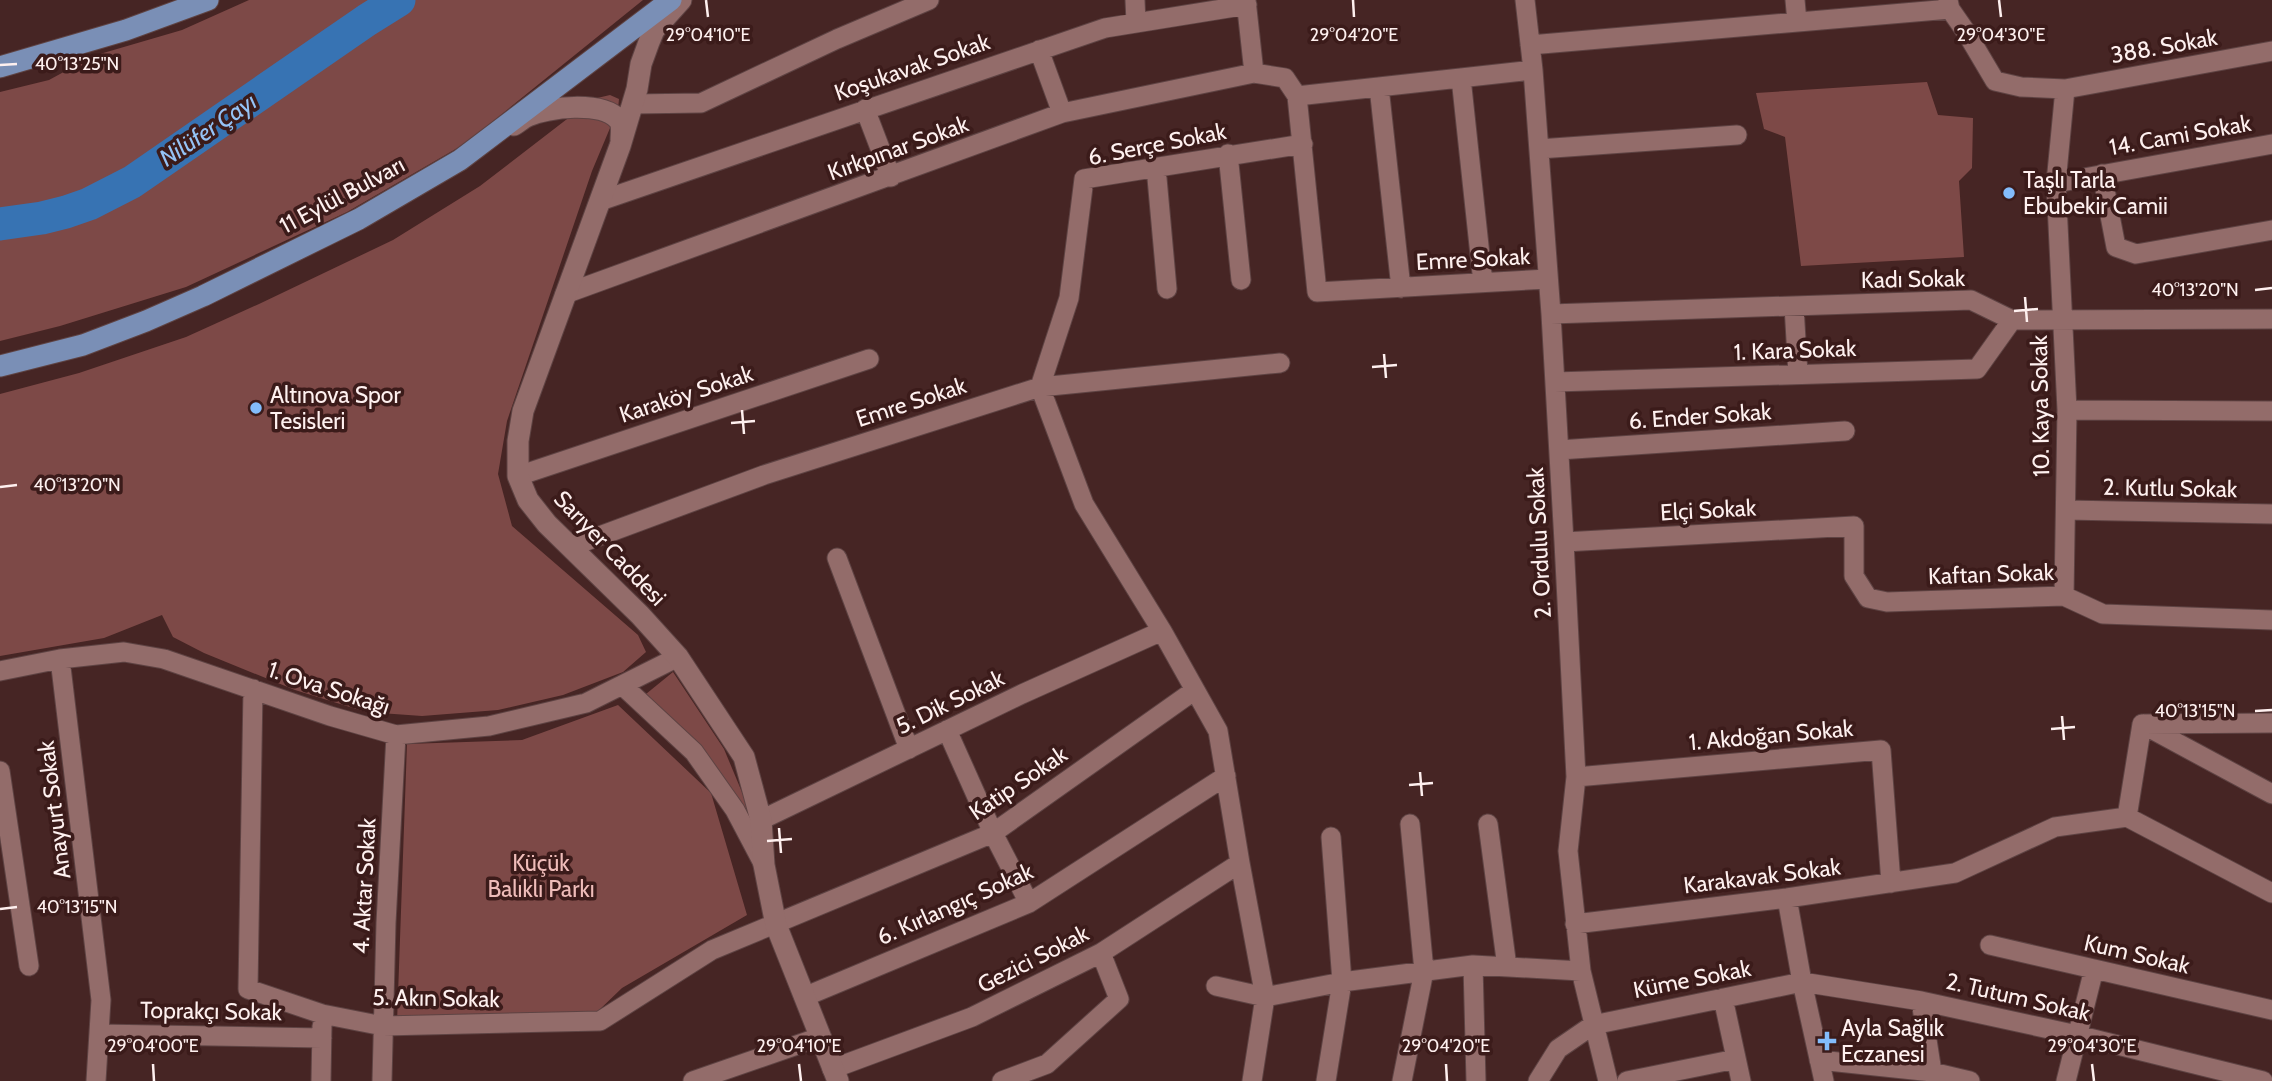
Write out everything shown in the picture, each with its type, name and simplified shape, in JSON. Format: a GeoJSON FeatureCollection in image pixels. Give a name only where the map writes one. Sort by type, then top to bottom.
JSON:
{"type":"FeatureCollection","features":[{"type":"Feature","properties":{"kind":"main road"},"geometry":{"type":"LineString","coordinates":[[0,67],[126,30],[208,0]]}},
{"type":"Feature","properties":{"kind":"main road","name":"11 Eylül Bulvarı"},"geometry":{"type":"LineString","coordinates":[[0,366],[83,345],[203,296],[359,219],[465,156],[671,0]]}},
{"type":"Feature","properties":{"kind":"street","name":"Sarıyer Caddesi"},"geometry":{"type":"LineString","coordinates":[[681,0],[654,30],[641,64],[620,146],[523,411],[517,441],[518,476],[528,500],[547,524],[640,615],[678,657],[744,757],[761,820],[764,866],[776,925],[835,1075]]}},
{"type":"Feature","properties":{"kind":"street"},"geometry":{"type":"LineString","coordinates":[[632,104],[701,103],[836,39],[929,0]]}},
{"type":"Feature","properties":{"kind":"street"},"geometry":{"type":"LineString","coordinates":[[1135,0],[1136,23]]}},
{"type":"Feature","properties":{"kind":"street","name":"2. Ordulu Sokak"},"geometry":{"type":"LineString","coordinates":[[1525,0],[1533,69],[1551,314],[1564,542],[1576,777],[1569,851],[1581,971],[1608,1081]]}},
{"type":"Feature","properties":{"kind":"street"},"geometry":{"type":"LineString","coordinates":[[1795,0],[1797,22]]}},
{"type":"Feature","properties":{"kind":"street"},"geometry":{"type":"LineString","coordinates":[[1246,3],[1254,73]]}},
{"type":"Feature","properties":{"kind":"street","name":"Koşukavak Sokak"},"geometry":{"type":"LineString","coordinates":[[600,201],[1105,28],[1246,3]]}},
{"type":"Feature","properties":{"kind":"street"},"geometry":{"type":"LineString","coordinates":[[1530,45],[1797,22],[1949,5]]}},
{"type":"Feature","properties":{"kind":"street","name":"388. Sokak"},"geometry":{"type":"LineString","coordinates":[[1949,5],[1995,81],[2021,87],[2065,89],[2272,51]]}},
{"type":"Feature","properties":{"kind":"street"},"geometry":{"type":"LineString","coordinates":[[1039,50],[1062,113]]}},
{"type":"Feature","properties":{"kind":"street"},"geometry":{"type":"LineString","coordinates":[[1303,144],[1297,96],[1533,69]]}},
{"type":"Feature","properties":{"kind":"street","name":"Kırkpınar Sokak"},"geometry":{"type":"LineString","coordinates":[[565,295],[1062,113],[1254,73],[1285,78],[1297,96]]}},
{"type":"Feature","properties":{"kind":"street"},"geometry":{"type":"LineString","coordinates":[[1461,78],[1483,283]]}},
{"type":"Feature","properties":{"kind":"street"},"geometry":{"type":"LineString","coordinates":[[1380,87],[1401,288]]}},
{"type":"Feature","properties":{"kind":"street","name":"10. Kaya Sokak"},"geometry":{"type":"LineString","coordinates":[[2064,596],[2067,410],[2056,183],[2065,89]]}},
{"type":"Feature","properties":{"kind":"street"},"geometry":{"type":"LineString","coordinates":[[465,156],[528,116],[550,109],[576,107],[602,110],[618,118],[621,125],[620,146]]}},
{"type":"Feature","properties":{"kind":"street"},"geometry":{"type":"LineString","coordinates":[[865,109],[891,177]]}},
{"type":"Feature","properties":{"kind":"street"},"geometry":{"type":"LineString","coordinates":[[1539,149],[1737,135]]}},
{"type":"Feature","properties":{"kind":"street","name":"Emre Sokak"},"geometry":{"type":"LineString","coordinates":[[1303,144],[1317,292],[1548,279]]}},
{"type":"Feature","properties":{"kind":"street","name":"6. Serçe Sokak"},"geometry":{"type":"LineString","coordinates":[[1040,387],[1069,298],[1084,179],[1303,144]]}},
{"type":"Feature","properties":{"kind":"street","name":"14. Cami Sokak"},"geometry":{"type":"LineString","coordinates":[[2056,183],[2272,144]]}},
{"type":"Feature","properties":{"kind":"street"},"geometry":{"type":"LineString","coordinates":[[1228,155],[1241,280]]}},
{"type":"Feature","properties":{"kind":"street"},"geometry":{"type":"LineString","coordinates":[[1156,167],[1167,289]]}},
{"type":"Feature","properties":{"kind":"street"},"geometry":{"type":"LineString","coordinates":[[2102,174],[2116,247],[2136,254],[2272,230]]}},
{"type":"Feature","properties":{"kind":"street","name":"Kadı Sokak"},"geometry":{"type":"LineString","coordinates":[[1551,314],[1971,300],[2012,320],[2272,318]]}},
{"type":"Feature","properties":{"kind":"street"},"geometry":{"type":"LineString","coordinates":[[1794,306],[1798,374]]}},
{"type":"Feature","properties":{"kind":"street","name":"1. Kara Sokak"},"geometry":{"type":"LineString","coordinates":[[1555,382],[1977,369],[2012,320]]}},
{"type":"Feature","properties":{"kind":"street","name":"Karaköy Sokak"},"geometry":{"type":"LineString","coordinates":[[518,476],[869,359]]}},
{"type":"Feature","properties":{"kind":"street","name":"Emre Sokak"},"geometry":{"type":"LineString","coordinates":[[570,547],[764,475],[1040,387],[1280,363]]}},
{"type":"Feature","properties":{"kind":"street"},"geometry":{"type":"LineString","coordinates":[[1040,387],[1084,504],[1219,731],[1265,997],[1252,1081]]}},
{"type":"Feature","properties":{"kind":"street"},"geometry":{"type":"LineString","coordinates":[[2067,410],[2272,411]]}},
{"type":"Feature","properties":{"kind":"street","name":"6. Ender Sokak"},"geometry":{"type":"LineString","coordinates":[[1559,450],[1845,431]]}},
{"type":"Feature","properties":{"kind":"street","name":"2. Kutlu Sokak"},"geometry":{"type":"LineString","coordinates":[[2067,510],[2272,514]]}},
{"type":"Feature","properties":{"kind":"street","name":"Elçi Sokak"},"geometry":{"type":"LineString","coordinates":[[1564,542],[1854,526]]}},
{"type":"Feature","properties":{"kind":"street","name":"Kaftan Sokak"},"geometry":{"type":"LineString","coordinates":[[1854,526],[1854,576],[1868,598],[1886,602],[2064,596],[2103,614],[2272,620]]}},
{"type":"Feature","properties":{"kind":"street"},"geometry":{"type":"LineString","coordinates":[[836,558],[909,749]]}},
{"type":"Feature","properties":{"kind":"street","name":"5. Dik Sokak"},"geometry":{"type":"LineString","coordinates":[[761,820],[1161,631]]}},
{"type":"Feature","properties":{"kind":"street","name":"1. Ova Sokağı"},"geometry":{"type":"LineString","coordinates":[[0,671],[60,659],[124,653],[164,659],[330,716],[396,735],[489,726],[586,703],[678,657]]}},
{"type":"Feature","properties":{"kind":"street","name":"Anayurt Sokak"},"geometry":{"type":"LineString","coordinates":[[60,659],[101,1000],[96,1081]]}},
{"type":"Feature","properties":{"kind":"street"},"geometry":{"type":"LineString","coordinates":[[622,685],[694,752],[735,810],[764,866]]}},
{"type":"Feature","properties":{"kind":"street","name":"5. Akın Sokak"},"geometry":{"type":"LineString","coordinates":[[253,690],[248,989],[322,1014],[383,1026],[600,1021],[712,950],[776,925]]}},
{"type":"Feature","properties":{"kind":"street","name":"Katip Sokak"},"geometry":{"type":"LineString","coordinates":[[776,925],[993,833],[1195,690]]}},
{"type":"Feature","properties":{"kind":"street"},"geometry":{"type":"LineString","coordinates":[[2142,724],[2272,723]]}},
{"type":"Feature","properties":{"kind":"street"},"geometry":{"type":"LineString","coordinates":[[2142,724],[2272,794]]}},
{"type":"Feature","properties":{"kind":"street"},"geometry":{"type":"LineString","coordinates":[[2142,724],[2127,817],[2272,893]]}},
{"type":"Feature","properties":{"kind":"street"},"geometry":{"type":"LineString","coordinates":[[947,730],[993,833],[1029,903]]}},
{"type":"Feature","properties":{"kind":"street","name":"4. Aktar Sokak"},"geometry":{"type":"LineString","coordinates":[[382,1081],[386,923],[396,735]]}},
{"type":"Feature","properties":{"kind":"street","name":"1. Akdoğan Sokak"},"geometry":{"type":"LineString","coordinates":[[1576,777],[1881,750],[1891,883]]}},
{"type":"Feature","properties":{"kind":"street","name":"Anayurt Sokak"},"geometry":{"type":"LineString","coordinates":[[0,771],[29,966]]}},
{"type":"Feature","properties":{"kind":"street","name":"6. Kırlangıç Sokak"},"geometry":{"type":"LineString","coordinates":[[804,997],[1029,903],[1226,776]]}},
{"type":"Feature","properties":{"kind":"street","name":"Karakavak Sokak"},"geometry":{"type":"LineString","coordinates":[[1575,924],[1787,898],[1955,873],[2055,827],[2127,817]]}},
{"type":"Feature","properties":{"kind":"street"},"geometry":{"type":"LineString","coordinates":[[1402,1081],[1424,971],[1410,824]]}},
{"type":"Feature","properties":{"kind":"street"},"geometry":{"type":"LineString","coordinates":[[1488,824],[1507,967]]}},
{"type":"Feature","properties":{"kind":"street"},"geometry":{"type":"LineString","coordinates":[[1326,1081],[1342,982],[1331,837]]}},
{"type":"Feature","properties":{"kind":"street","name":"Gezici Sokak"},"geometry":{"type":"LineString","coordinates":[[835,1075],[972,1017],[1101,953],[1240,863]]}},
{"type":"Feature","properties":{"kind":"street"},"geometry":{"type":"LineString","coordinates":[[1787,898],[1824,1081]]}},
{"type":"Feature","properties":{"kind":"street","name":"Kum Sokak"},"geometry":{"type":"LineString","coordinates":[[1990,945],[2272,1010]]}},
{"type":"Feature","properties":{"kind":"street"},"geometry":{"type":"LineString","coordinates":[[1002,1081],[1048,1064],[1119,999],[1101,953]]}},
{"type":"Feature","properties":{"kind":"street"},"geometry":{"type":"LineString","coordinates":[[1473,965],[1476,1081]]}},
{"type":"Feature","properties":{"kind":"street"},"geometry":{"type":"LineString","coordinates":[[1216,986],[1265,997],[1342,982],[1473,965],[1581,971]]}},
{"type":"Feature","properties":{"kind":"street"},"geometry":{"type":"LineString","coordinates":[[2066,1081],[2094,969]]}},
{"type":"Feature","properties":{"kind":"street","name":"Küme Sokak"},"geometry":{"type":"LineString","coordinates":[[1593,1025],[1802,982]]}},
{"type":"Feature","properties":{"kind":"street","name":"2. Tutum Sokak"},"geometry":{"type":"LineString","coordinates":[[1802,982],[1921,1001],[2077,1035],[2263,1081]]}},
{"type":"Feature","properties":{"kind":"street"},"geometry":{"type":"LineString","coordinates":[[1723,998],[1741,1081]]}},
{"type":"Feature","properties":{"kind":"street"},"geometry":{"type":"LineString","coordinates":[[1921,1001],[1932,1072]]}},
{"type":"Feature","properties":{"kind":"street"},"geometry":{"type":"LineString","coordinates":[[321,1081],[322,1014]]}},
{"type":"Feature","properties":{"kind":"street"},"geometry":{"type":"LineString","coordinates":[[1538,1081],[1558,1049],[1593,1025]]}},
{"type":"Feature","properties":{"kind":"street","name":"Toprakçı Sokak"},"geometry":{"type":"LineString","coordinates":[[99,1034],[322,1038]]}},
{"type":"Feature","properties":{"kind":"street"},"geometry":{"type":"LineString","coordinates":[[694,1081],[820,1037]]}},
{"type":"Feature","properties":{"kind":"street"},"geometry":{"type":"LineString","coordinates":[[1627,1081],[1736,1059]]}},
{"type":"Feature","properties":{"kind":"street"},"geometry":{"type":"LineString","coordinates":[[1819,1060],[1932,1072],[1970,1081]]}},
{"type":"Feature","properties":{"kind":"green space"},"geometry":{"type":"Polygon","coordinates":[[[249,0],[643,0],[466,143],[347,212],[186,287],[60,326],[0,341],[0,92],[49,80],[93,56],[182,30],[249,0]]]}},
{"type":"Feature","properties":{"kind":"green space"},"geometry":{"type":"Polygon","coordinates":[[[1927,82],[1938,115],[1973,118],[1972,168],[1959,181],[1964,257],[1801,266],[1785,137],[1764,129],[1756,93],[1927,82]]]}},
{"type":"Feature","properties":{"kind":"green space","name":"Altınova Spor Tesisleri"},"geometry":{"type":"Polygon","coordinates":[[[610,95],[619,99],[618,109],[592,171],[507,421],[498,474],[512,526],[638,635],[646,652],[623,672],[563,695],[498,710],[422,716],[366,712],[295,690],[204,653],[173,637],[162,615],[104,638],[0,656],[0,394],[79,373],[186,337],[393,240],[480,186],[593,99],[610,95]]]}},
{"type":"Feature","properties":{"kind":"green space"},"geometry":{"type":"Polygon","coordinates":[[[673,672],[724,749],[749,809],[744,813],[646,694],[673,672]]]}},
{"type":"Feature","properties":{"kind":"green space","name":"Küçük Balıklı Parkı"},"geometry":{"type":"Polygon","coordinates":[[[618,705],[711,793],[747,915],[622,988],[594,1015],[397,1023],[407,744],[522,740],[618,705]]]}},
{"type":"Feature","properties":{"kind":"waterway","name":"Nilüfer Çayı"},"geometry":{"type":"LineString","coordinates":[[0,224],[66,212],[89,204],[132,182],[399,0]]}},
{"type":"Feature","properties":{"kind":"place","name":"Taşlı Tarla Ebubekir Camii"},"geometry":{"type":"Point","coordinates":[2009,193]}},
{"type":"Feature","properties":{"kind":"place","name":"Altınova Spor Tesisleri"},"geometry":{"type":"Point","coordinates":[256,408]}},
{"type":"Feature","properties":{"kind":"place","name":"Ayla Sağlık Eczanesi"},"geometry":{"type":"Point","coordinates":[1827,1041]}}]}
